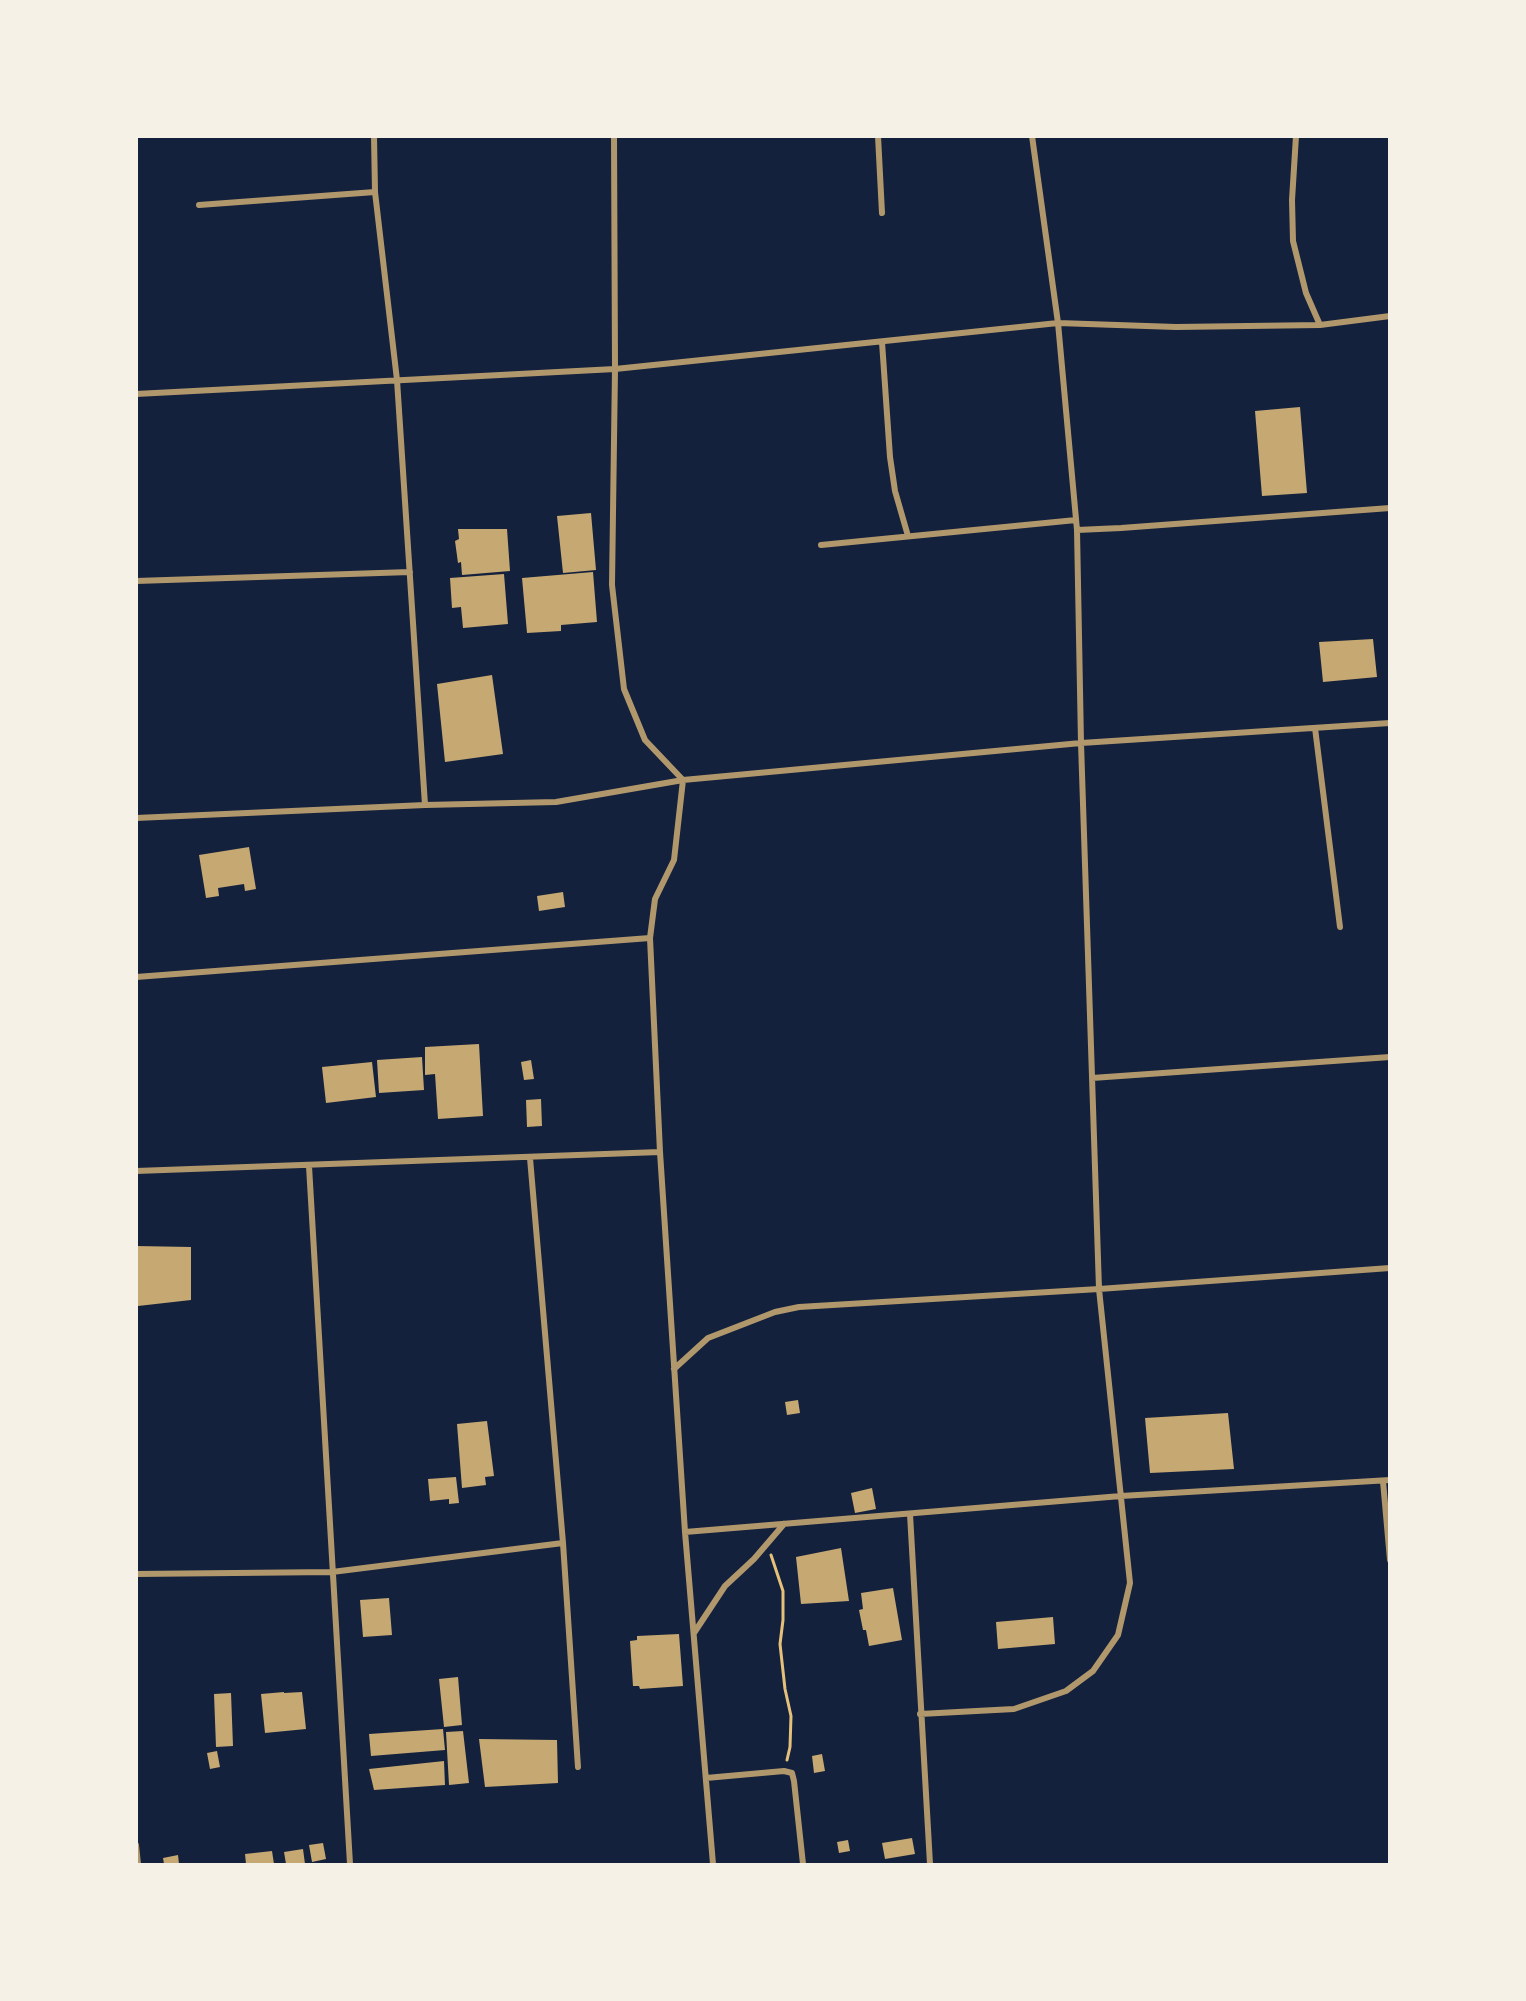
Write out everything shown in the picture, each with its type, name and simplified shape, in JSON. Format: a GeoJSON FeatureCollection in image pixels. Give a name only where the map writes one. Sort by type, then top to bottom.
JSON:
{"type":"FeatureCollection","features":[{"type":"Feature","properties":{"kind":"street"},"geometry":{"type":"LineString","coordinates":[[374,136],[375,192],[397,380],[425,805]]}},
{"type":"Feature","properties":{"kind":"street"},"geometry":{"type":"LineString","coordinates":[[614,136],[615,369],[612,585],[624,689],[645,740],[683,780],[674,860],[655,899],[650,938],[660,1152],[685,1532],[713,1864]]}},
{"type":"Feature","properties":{"kind":"street"},"geometry":{"type":"LineString","coordinates":[[878,136],[882,213]]}},
{"type":"Feature","properties":{"kind":"street"},"geometry":{"type":"LineString","coordinates":[[920,1714],[1014,1709],[1066,1691],[1093,1671],[1118,1635],[1130,1583],[1099,1289],[1081,742],[1077,530],[1058,323],[1032,136]]}},
{"type":"Feature","properties":{"kind":"street"},"geometry":{"type":"LineString","coordinates":[[1296,136],[1292,200],[1293,241],[1306,293],[1320,325]]}},
{"type":"Feature","properties":{"kind":"street"},"geometry":{"type":"LineString","coordinates":[[199,205],[375,192]]}},
{"type":"Feature","properties":{"kind":"street"},"geometry":{"type":"LineString","coordinates":[[136,394],[615,369],[1058,323],[1176,327],[1320,325],[1389,316]]}},
{"type":"Feature","properties":{"kind":"street"},"geometry":{"type":"LineString","coordinates":[[882,342],[890,457],[895,491],[908,536]]}},
{"type":"Feature","properties":{"kind":"street"},"geometry":{"type":"LineString","coordinates":[[1077,530],[1389,508]]}},
{"type":"Feature","properties":{"kind":"street"},"geometry":{"type":"LineString","coordinates":[[821,545],[1076,520]]}},
{"type":"Feature","properties":{"kind":"street"},"geometry":{"type":"LineString","coordinates":[[136,582],[410,572]]}},
{"type":"Feature","properties":{"kind":"street"},"geometry":{"type":"LineString","coordinates":[[136,818],[425,805],[556,802],[683,780],[1081,742],[1389,723]]}},
{"type":"Feature","properties":{"kind":"street"},"geometry":{"type":"LineString","coordinates":[[1315,728],[1340,927]]}},
{"type":"Feature","properties":{"kind":"street"},"geometry":{"type":"LineString","coordinates":[[136,977],[650,938]]}},
{"type":"Feature","properties":{"kind":"street"},"geometry":{"type":"LineString","coordinates":[[1092,1078],[1389,1057]]}},
{"type":"Feature","properties":{"kind":"street"},"geometry":{"type":"LineString","coordinates":[[136,1171],[660,1152]]}},
{"type":"Feature","properties":{"kind":"street"},"geometry":{"type":"LineString","coordinates":[[530,1158],[563,1543],[578,1767]]}},
{"type":"Feature","properties":{"kind":"street"},"geometry":{"type":"LineString","coordinates":[[309,1166],[350,1864]]}},
{"type":"Feature","properties":{"kind":"street"},"geometry":{"type":"LineString","coordinates":[[674,1369],[708,1338],[775,1312],[799,1307],[1099,1289],[1389,1268]]}},
{"type":"Feature","properties":{"kind":"street"},"geometry":{"type":"LineString","coordinates":[[685,1532],[1121,1496],[1386,1480],[1389,1560]]}},
{"type":"Feature","properties":{"kind":"street"},"geometry":{"type":"LineString","coordinates":[[910,1514],[930,1864]]}},
{"type":"Feature","properties":{"kind":"street"},"geometry":{"type":"LineString","coordinates":[[693,1633],[725,1586],[754,1559],[784,1524]]}},
{"type":"Feature","properties":{"kind":"street"},"geometry":{"type":"LineString","coordinates":[[136,1574],[332,1572],[563,1543]]}},
{"type":"Feature","properties":{"kind":"street"},"geometry":{"type":"LineString","coordinates":[[706,1778],[784,1771],[792,1773],[803,1864]]}},
{"type":"Feature","properties":{"kind":"street"},"geometry":{"type":"LineString","coordinates":[[136,1845],[138,1864]]}},
{"type":"Feature","properties":{"kind":"path"},"geometry":{"type":"LineString","coordinates":[[768,1544],[783,1591],[780,1644],[784,1689],[791,1716],[790,1747],[784,1771]]}},
{"type":"Feature","properties":{"kind":"building"},"geometry":{"type":"Polygon","coordinates":[[[1300,407],[1307,493],[1262,496],[1255,411],[1300,407]]]}},
{"type":"Feature","properties":{"kind":"building"},"geometry":{"type":"Polygon","coordinates":[[[591,513],[596,570],[563,573],[557,516],[591,513]]]}},
{"type":"Feature","properties":{"kind":"building"},"geometry":{"type":"Polygon","coordinates":[[[458,529],[507,529],[510,571],[462,575],[455,541],[459,539],[458,529]]]}},
{"type":"Feature","properties":{"kind":"building"},"geometry":{"type":"Polygon","coordinates":[[[593,572],[597,622],[561,625],[561,631],[527,633],[522,578],[593,572]]]}},
{"type":"Feature","properties":{"kind":"building"},"geometry":{"type":"Polygon","coordinates":[[[504,574],[508,624],[463,628],[461,607],[452,608],[450,578],[504,574]]]}},
{"type":"Feature","properties":{"kind":"building"},"geometry":{"type":"Polygon","coordinates":[[[1373,639],[1377,677],[1323,682],[1319,642],[1373,639]]]}},
{"type":"Feature","properties":{"kind":"building"},"geometry":{"type":"Polygon","coordinates":[[[492,675],[503,754],[445,762],[437,684],[492,675]]]}},
{"type":"Feature","properties":{"kind":"building"},"geometry":{"type":"Polygon","coordinates":[[[249,847],[256,889],[245,891],[244,884],[218,888],[219,896],[206,898],[199,855],[249,847]]]}},
{"type":"Feature","properties":{"kind":"building"},"geometry":{"type":"Polygon","coordinates":[[[563,892],[565,907],[539,911],[537,896],[563,892]]]}},
{"type":"Feature","properties":{"kind":"building"},"geometry":{"type":"Polygon","coordinates":[[[479,1044],[483,1116],[438,1119],[435,1074],[425,1075],[425,1047],[479,1044]]]}},
{"type":"Feature","properties":{"kind":"building"},"geometry":{"type":"Polygon","coordinates":[[[422,1057],[424,1090],[379,1093],[377,1060],[422,1057]]]}},
{"type":"Feature","properties":{"kind":"building"},"geometry":{"type":"Polygon","coordinates":[[[531,1060],[534,1079],[524,1080],[521,1062],[531,1060]]]}},
{"type":"Feature","properties":{"kind":"building"},"geometry":{"type":"Polygon","coordinates":[[[372,1062],[376,1097],[326,1103],[322,1067],[372,1062]]]}},
{"type":"Feature","properties":{"kind":"building"},"geometry":{"type":"Polygon","coordinates":[[[541,1099],[542,1126],[527,1127],[526,1100],[541,1099]]]}},
{"type":"Feature","properties":{"kind":"building"},"geometry":{"type":"Polygon","coordinates":[[[136,1246],[191,1247],[191,1300],[138,1306],[136,1246]]]}},
{"type":"Feature","properties":{"kind":"building"},"geometry":{"type":"Polygon","coordinates":[[[798,1400],[800,1413],[787,1415],[785,1402],[798,1400]]]}},
{"type":"Feature","properties":{"kind":"building"},"geometry":{"type":"Polygon","coordinates":[[[1228,1413],[1234,1469],[1150,1473],[1145,1418],[1228,1413]]]}},
{"type":"Feature","properties":{"kind":"building"},"geometry":{"type":"Polygon","coordinates":[[[487,1421],[494,1476],[485,1477],[486,1485],[462,1488],[457,1424],[487,1421]]]}},
{"type":"Feature","properties":{"kind":"building"},"geometry":{"type":"Polygon","coordinates":[[[456,1477],[459,1503],[449,1504],[449,1499],[430,1501],[428,1479],[456,1477]]]}},
{"type":"Feature","properties":{"kind":"building"},"geometry":{"type":"Polygon","coordinates":[[[872,1488],[876,1509],[855,1513],[851,1493],[872,1488]]]}},
{"type":"Feature","properties":{"kind":"building"},"geometry":{"type":"Polygon","coordinates":[[[841,1548],[849,1601],[801,1604],[796,1557],[841,1548]]]}},
{"type":"Feature","properties":{"kind":"building"},"geometry":{"type":"Polygon","coordinates":[[[893,1588],[902,1640],[869,1646],[859,1610],[863,1609],[861,1593],[893,1588]]]}},
{"type":"Feature","properties":{"kind":"building"},"geometry":{"type":"Polygon","coordinates":[[[389,1598],[392,1635],[363,1637],[360,1600],[389,1598]]]}},
{"type":"Feature","properties":{"kind":"building"},"geometry":{"type":"Polygon","coordinates":[[[1053,1617],[1055,1644],[998,1649],[996,1622],[1053,1617]]]}},
{"type":"Feature","properties":{"kind":"building"},"geometry":{"type":"Polygon","coordinates":[[[679,1634],[683,1686],[640,1689],[639,1686],[633,1686],[630,1641],[637,1640],[637,1636],[679,1634]]]}},
{"type":"Feature","properties":{"kind":"building"},"geometry":{"type":"Polygon","coordinates":[[[458,1677],[462,1725],[444,1727],[439,1679],[458,1677]]]}},
{"type":"Feature","properties":{"kind":"building"},"geometry":{"type":"Polygon","coordinates":[[[302,1692],[306,1729],[265,1733],[261,1694],[302,1692]]]}},
{"type":"Feature","properties":{"kind":"building"},"geometry":{"type":"Polygon","coordinates":[[[231,1693],[233,1746],[216,1747],[214,1694],[231,1693]]]}},
{"type":"Feature","properties":{"kind":"building"},"geometry":{"type":"Polygon","coordinates":[[[443,1729],[445,1750],[371,1756],[369,1734],[443,1729]]]}},
{"type":"Feature","properties":{"kind":"building"},"geometry":{"type":"Polygon","coordinates":[[[463,1731],[469,1783],[449,1785],[446,1732],[463,1731]]]}},
{"type":"Feature","properties":{"kind":"building"},"geometry":{"type":"Polygon","coordinates":[[[479,1739],[557,1740],[558,1783],[485,1787],[479,1739]]]}},
{"type":"Feature","properties":{"kind":"building"},"geometry":{"type":"Polygon","coordinates":[[[217,1751],[220,1767],[210,1769],[207,1753],[217,1751]]]}},
{"type":"Feature","properties":{"kind":"building"},"geometry":{"type":"Polygon","coordinates":[[[822,1754],[825,1771],[814,1773],[812,1756],[822,1754]]]}},
{"type":"Feature","properties":{"kind":"building"},"geometry":{"type":"Polygon","coordinates":[[[444,1761],[445,1785],[374,1790],[369,1769],[444,1761]]]}},
{"type":"Feature","properties":{"kind":"building"},"geometry":{"type":"Polygon","coordinates":[[[912,1838],[915,1854],[885,1859],[882,1843],[912,1838]]]}},
{"type":"Feature","properties":{"kind":"building"},"geometry":{"type":"Polygon","coordinates":[[[848,1840],[850,1851],[839,1853],[837,1842],[848,1840]]]}},
{"type":"Feature","properties":{"kind":"building"},"geometry":{"type":"Polygon","coordinates":[[[323,1843],[326,1859],[312,1862],[309,1845],[323,1843]]]}},
{"type":"Feature","properties":{"kind":"building"},"geometry":{"type":"Polygon","coordinates":[[[303,1849],[305,1864],[286,1864],[284,1852],[303,1849]]]}},
{"type":"Feature","properties":{"kind":"building"},"geometry":{"type":"Polygon","coordinates":[[[272,1851],[274,1864],[246,1864],[245,1854],[272,1851]]]}},
{"type":"Feature","properties":{"kind":"building"},"geometry":{"type":"Polygon","coordinates":[[[178,1855],[179,1864],[164,1864],[163,1858],[178,1855]]]}}]}
